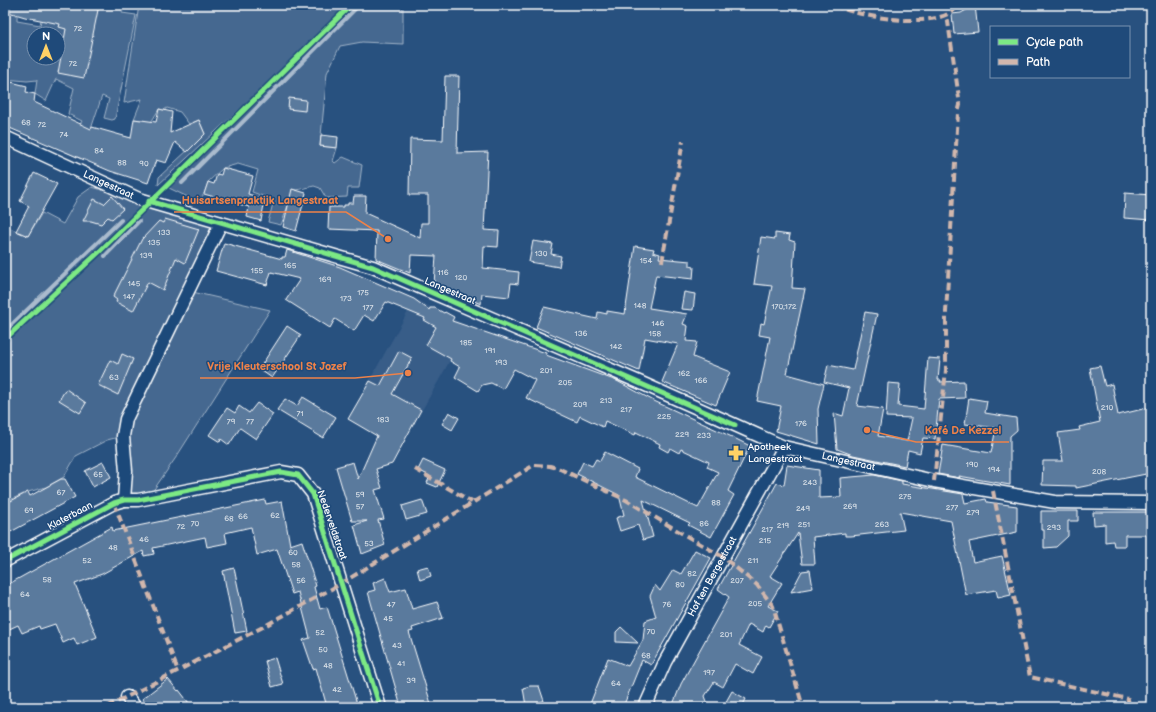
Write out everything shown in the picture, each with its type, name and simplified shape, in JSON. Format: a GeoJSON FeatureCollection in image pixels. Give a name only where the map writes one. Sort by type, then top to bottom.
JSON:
{"type":"FeatureCollection","features":[{"type":"Feature","properties":{"kind":"street","name":"Langestraat"},"geometry":{"type":"LineString","coordinates":[[5,137],[139,199],[373,267],[646,385],[784,447],[934,481],[1055,502],[1151,503]]}},
{"type":"Feature","properties":{"kind":"street"},"geometry":{"type":"LineString","coordinates":[[124,500],[126,471],[123,436],[126,419],[221,223]]}},
{"type":"Feature","properties":{"kind":"street","name":"Hof ten Bergestraat"},"geometry":{"type":"LineString","coordinates":[[645,707],[665,662],[784,447]]}},
{"type":"Feature","properties":{"kind":"street","name":"Nederveldstraat"},"geometry":{"type":"LineString","coordinates":[[148,498],[281,472],[298,475],[313,494],[380,707]]}},
{"type":"Feature","properties":{"kind":"street","name":"Klaterbaan"},"geometry":{"type":"LineString","coordinates":[[5,561],[114,503],[124,500],[148,498]]}},
{"type":"Feature","properties":{"kind":"street"},"geometry":{"type":"LineString","coordinates":[[127,697],[135,707]]}},
{"type":"Feature","properties":{"kind":"shaded area"},"geometry":{"type":"Polygon","coordinates":[[[5,5],[17,14],[17,21],[40,25],[41,20],[74,5],[99,9],[103,5],[123,5],[122,13],[136,15],[115,119],[112,120],[104,118],[109,99],[102,96],[81,159],[64,151],[82,121],[68,114],[74,88],[56,79],[46,101],[35,94],[37,80],[27,81],[5,79],[5,5]]]}},
{"type":"Feature","properties":{"kind":"shaded area"},"geometry":{"type":"Polygon","coordinates":[[[139,5],[399,5],[403,8],[403,44],[362,42],[340,46],[327,73],[320,146],[337,148],[333,161],[335,163],[343,157],[362,165],[359,188],[348,188],[347,197],[326,198],[320,188],[314,186],[293,191],[281,225],[268,222],[274,200],[252,192],[258,170],[238,164],[223,168],[208,182],[204,194],[198,202],[169,188],[342,14],[158,185],[159,177],[205,134],[199,120],[189,124],[180,112],[167,108],[164,110],[159,109],[150,124],[142,120],[134,119],[142,99],[124,103],[139,5]]]}},
{"type":"Feature","properties":{"kind":"shaded area"},"geometry":{"type":"Polygon","coordinates":[[[92,187],[221,223],[188,291],[270,310],[177,456],[148,498],[124,500],[123,436],[107,440],[76,456],[64,477],[46,487],[28,492],[5,502],[5,237],[10,228],[28,236],[42,213],[63,224],[78,197],[92,187]]]}},
{"type":"Feature","properties":{"kind":"shaded area"},"geometry":{"type":"Polygon","coordinates":[[[415,299],[469,327],[400,449],[348,419],[415,299]]]}},
{"type":"Feature","properties":{"kind":"building"},"geometry":{"type":"Polygon","coordinates":[[[5,5],[99,5],[84,78],[58,73],[59,66],[66,66],[66,26],[59,26],[60,24],[25,17],[5,11],[5,5]]]}},
{"type":"Feature","properties":{"kind":"building"},"geometry":{"type":"Polygon","coordinates":[[[975,5],[978,32],[954,34],[952,14],[961,13],[975,5]]]}},
{"type":"Feature","properties":{"kind":"building"},"geometry":{"type":"Polygon","coordinates":[[[445,76],[459,76],[457,153],[488,152],[484,230],[499,231],[498,247],[484,246],[483,268],[519,272],[518,284],[511,283],[509,297],[482,294],[481,304],[434,284],[436,256],[411,255],[410,273],[376,259],[377,231],[328,229],[329,207],[344,207],[344,205],[348,205],[348,203],[353,203],[354,196],[366,196],[365,213],[420,238],[421,223],[428,223],[428,195],[409,195],[410,139],[443,140],[445,76]]]}},
{"type":"Feature","properties":{"kind":"building"},"geometry":{"type":"Polygon","coordinates":[[[11,82],[27,86],[26,92],[35,94],[34,102],[91,129],[92,127],[131,138],[134,119],[156,122],[159,109],[172,112],[170,133],[199,120],[205,134],[187,152],[175,142],[166,163],[156,160],[148,183],[110,171],[5,126],[5,83],[10,85],[11,82]]]}},
{"type":"Feature","properties":{"kind":"building"},"geometry":{"type":"Polygon","coordinates":[[[289,98],[306,100],[305,111],[288,109],[289,98]]]}},
{"type":"Feature","properties":{"kind":"building"},"geometry":{"type":"Polygon","coordinates":[[[321,135],[338,137],[337,148],[320,146],[321,135]]]}},
{"type":"Feature","properties":{"kind":"building"},"geometry":{"type":"Polygon","coordinates":[[[223,168],[253,176],[248,194],[265,199],[261,221],[247,217],[249,207],[204,194],[208,182],[214,184],[217,174],[221,175],[223,168]]]}},
{"type":"Feature","properties":{"kind":"building"},"geometry":{"type":"Polygon","coordinates":[[[34,173],[57,184],[28,236],[16,231],[29,206],[20,201],[34,173]]]}},
{"type":"Feature","properties":{"kind":"building"},"geometry":{"type":"Polygon","coordinates":[[[292,189],[306,193],[296,231],[283,227],[292,189]]]}},
{"type":"Feature","properties":{"kind":"building"},"geometry":{"type":"Polygon","coordinates":[[[1125,193],[1151,195],[1151,220],[1124,218],[1125,193]]]}},
{"type":"Feature","properties":{"kind":"building"},"geometry":{"type":"Polygon","coordinates":[[[112,196],[123,209],[112,219],[108,217],[101,224],[91,221],[83,221],[94,199],[104,204],[112,196]]]}},
{"type":"Feature","properties":{"kind":"building"},"geometry":{"type":"Polygon","coordinates":[[[165,219],[199,229],[185,263],[176,258],[163,290],[148,282],[133,311],[116,302],[117,300],[113,297],[142,239],[159,221],[163,223],[165,219]]]}},
{"type":"Feature","properties":{"kind":"building"},"geometry":{"type":"Polygon","coordinates":[[[775,233],[790,235],[789,240],[795,242],[792,288],[805,289],[787,374],[824,384],[818,409],[819,444],[776,431],[781,406],[757,401],[770,337],[759,335],[761,323],[764,324],[772,286],[754,284],[761,237],[775,239],[775,233]]]}},
{"type":"Feature","properties":{"kind":"building"},"geometry":{"type":"Polygon","coordinates":[[[533,241],[553,244],[551,254],[561,256],[559,267],[529,262],[533,241]]]}},
{"type":"Feature","properties":{"kind":"building"},"geometry":{"type":"Polygon","coordinates":[[[224,243],[282,259],[282,257],[285,257],[287,250],[340,267],[414,299],[429,310],[430,308],[435,308],[444,313],[445,312],[454,317],[452,321],[546,353],[546,355],[617,381],[654,401],[750,446],[728,491],[734,495],[711,537],[688,525],[690,523],[643,500],[653,537],[643,540],[638,525],[620,531],[616,518],[624,515],[619,495],[577,474],[583,462],[592,466],[596,459],[600,461],[605,452],[638,469],[635,477],[698,508],[718,472],[707,467],[709,462],[681,449],[679,453],[670,448],[668,452],[659,447],[660,444],[636,432],[635,435],[605,421],[603,427],[580,416],[577,422],[526,398],[535,380],[514,369],[503,389],[491,383],[482,385],[478,391],[455,377],[460,367],[450,361],[451,359],[426,345],[436,327],[424,320],[425,318],[386,302],[374,321],[364,315],[354,331],[335,319],[330,328],[286,300],[300,279],[271,272],[267,285],[216,271],[224,243]]]}},
{"type":"Feature","properties":{"kind":"building"},"geometry":{"type":"Polygon","coordinates":[[[635,246],[654,249],[653,252],[660,254],[659,258],[690,261],[690,266],[694,267],[693,279],[656,275],[649,308],[687,314],[683,324],[688,326],[686,341],[697,342],[693,357],[730,372],[716,405],[662,382],[678,344],[645,338],[639,371],[536,327],[544,307],[597,319],[598,312],[607,314],[607,311],[625,314],[635,246]]]}},
{"type":"Feature","properties":{"kind":"building"},"geometry":{"type":"Polygon","coordinates":[[[684,292],[695,294],[693,310],[681,309],[684,292]]]}},
{"type":"Feature","properties":{"kind":"building"},"geometry":{"type":"Polygon","coordinates":[[[865,312],[877,314],[857,406],[883,409],[878,436],[907,441],[912,418],[886,417],[888,383],[900,384],[898,406],[924,409],[928,358],[940,359],[938,380],[941,380],[940,382],[964,381],[965,398],[939,399],[935,439],[923,438],[920,453],[908,450],[905,466],[853,455],[837,449],[834,413],[843,416],[849,388],[824,382],[828,365],[853,370],[865,312]]]}},
{"type":"Feature","properties":{"kind":"building"},"geometry":{"type":"Polygon","coordinates":[[[287,326],[301,335],[272,378],[259,369],[287,326]]]}},
{"type":"Feature","properties":{"kind":"building"},"geometry":{"type":"Polygon","coordinates":[[[399,351],[412,358],[392,394],[421,410],[392,464],[376,469],[382,488],[375,490],[384,519],[378,520],[385,545],[362,554],[354,525],[367,521],[352,521],[336,467],[353,462],[358,479],[377,436],[348,419],[370,381],[380,386],[399,351]]]}},
{"type":"Feature","properties":{"kind":"building"},"geometry":{"type":"Polygon","coordinates":[[[122,354],[133,359],[118,395],[98,385],[110,360],[118,364],[122,354]]]}},
{"type":"Feature","properties":{"kind":"building"},"geometry":{"type":"Polygon","coordinates":[[[1100,366],[1105,386],[1112,384],[1118,415],[1151,407],[1151,473],[1076,488],[1076,486],[1042,485],[1043,461],[1063,461],[1058,433],[1080,430],[1079,427],[1100,422],[1090,368],[1100,366]]]}},
{"type":"Feature","properties":{"kind":"building"},"geometry":{"type":"Polygon","coordinates":[[[66,389],[86,403],[80,413],[59,400],[66,389]]]}},
{"type":"Feature","properties":{"kind":"building"},"geometry":{"type":"Polygon","coordinates":[[[303,397],[336,417],[323,438],[277,410],[285,399],[297,406],[303,397]]]}},
{"type":"Feature","properties":{"kind":"building"},"geometry":{"type":"Polygon","coordinates":[[[969,398],[987,401],[985,413],[1016,418],[1017,430],[1010,436],[1010,485],[938,474],[943,445],[991,453],[996,428],[965,424],[969,398]]]}},
{"type":"Feature","properties":{"kind":"building"},"geometry":{"type":"Polygon","coordinates":[[[257,403],[273,414],[256,439],[240,428],[229,445],[221,439],[220,442],[209,435],[227,408],[235,413],[239,406],[249,413],[257,403]]]}},
{"type":"Feature","properties":{"kind":"building"},"geometry":{"type":"Polygon","coordinates":[[[449,412],[459,418],[452,430],[442,424],[449,412]]]}},
{"type":"Feature","properties":{"kind":"building"},"geometry":{"type":"Polygon","coordinates":[[[423,460],[445,470],[437,487],[427,483],[430,476],[418,470],[423,460]]]}},
{"type":"Feature","properties":{"kind":"building"},"geometry":{"type":"Polygon","coordinates":[[[103,462],[111,477],[93,487],[85,471],[103,462]]]}},
{"type":"Feature","properties":{"kind":"building"},"geometry":{"type":"Polygon","coordinates":[[[787,465],[819,470],[819,498],[841,497],[840,478],[874,475],[902,481],[902,484],[963,494],[965,503],[986,499],[987,502],[1017,506],[1017,532],[969,542],[973,562],[1002,556],[1011,595],[998,598],[996,590],[966,595],[951,521],[900,512],[904,530],[851,536],[845,536],[845,533],[813,537],[815,564],[802,564],[798,533],[770,576],[782,583],[768,606],[778,611],[769,627],[766,625],[763,632],[749,624],[739,645],[762,657],[753,674],[735,664],[723,687],[714,682],[705,696],[709,707],[672,707],[681,684],[729,597],[718,589],[777,483],[784,485],[787,465]]]}},
{"type":"Feature","properties":{"kind":"building"},"geometry":{"type":"Polygon","coordinates":[[[61,479],[65,479],[75,497],[5,535],[5,504],[28,492],[30,496],[61,479]]]}},
{"type":"Feature","properties":{"kind":"building"},"geometry":{"type":"Polygon","coordinates":[[[265,500],[266,504],[282,501],[290,545],[302,541],[316,586],[314,587],[320,609],[327,607],[358,707],[327,707],[316,668],[313,669],[303,640],[310,638],[298,592],[292,594],[277,549],[257,555],[251,527],[225,533],[227,543],[207,547],[205,537],[153,548],[154,554],[144,556],[143,551],[102,574],[75,584],[97,637],[77,645],[74,638],[63,643],[55,624],[40,629],[39,626],[22,633],[18,625],[5,631],[5,586],[112,527],[113,531],[265,500]]]}},
{"type":"Feature","properties":{"kind":"building"},"geometry":{"type":"Polygon","coordinates":[[[422,500],[427,514],[406,520],[402,506],[422,500]]]}},
{"type":"Feature","properties":{"kind":"building"},"geometry":{"type":"Polygon","coordinates":[[[1041,511],[1078,511],[1078,521],[1068,521],[1068,536],[1056,547],[1044,548],[1044,530],[1041,530],[1041,511]]]}},
{"type":"Feature","properties":{"kind":"building"},"geometry":{"type":"Polygon","coordinates":[[[1093,512],[1151,512],[1151,535],[1125,535],[1125,546],[1114,546],[1113,541],[1105,542],[1105,524],[1094,525],[1093,512]]]}},
{"type":"Feature","properties":{"kind":"building"},"geometry":{"type":"Polygon","coordinates":[[[695,550],[711,558],[651,665],[642,660],[623,707],[597,707],[590,704],[608,658],[628,666],[643,640],[645,621],[656,617],[650,596],[655,585],[660,591],[673,570],[681,574],[695,550]]]}},
{"type":"Feature","properties":{"kind":"building"},"geometry":{"type":"Polygon","coordinates":[[[428,566],[431,576],[420,580],[417,569],[428,566]]]}},
{"type":"Feature","properties":{"kind":"building"},"geometry":{"type":"Polygon","coordinates":[[[234,568],[247,631],[235,633],[223,571],[234,568]]]}},
{"type":"Feature","properties":{"kind":"building"},"geometry":{"type":"Polygon","coordinates":[[[810,570],[813,588],[791,592],[802,571],[810,570]]]}},
{"type":"Feature","properties":{"kind":"building"},"geometry":{"type":"Polygon","coordinates":[[[385,578],[390,592],[406,588],[412,609],[437,602],[443,618],[412,628],[413,631],[409,632],[432,707],[401,707],[368,592],[375,590],[373,583],[385,578]]]}},
{"type":"Feature","properties":{"kind":"building"},"geometry":{"type":"Polygon","coordinates":[[[621,627],[638,643],[616,642],[616,632],[621,627]]]}},
{"type":"Feature","properties":{"kind":"building"},"geometry":{"type":"Polygon","coordinates":[[[275,658],[283,684],[272,687],[265,661],[275,658]]]}},
{"type":"Feature","properties":{"kind":"building"},"geometry":{"type":"Polygon","coordinates":[[[168,679],[192,707],[148,707],[142,699],[168,679]]]}},
{"type":"Feature","properties":{"kind":"building"},"geometry":{"type":"Polygon","coordinates":[[[539,686],[544,701],[526,706],[523,688],[539,686]]]}},
{"type":"Feature","properties":{"kind":"building"},"geometry":{"type":"Polygon","coordinates":[[[732,691],[746,699],[742,707],[723,707],[732,691]]]}},
{"type":"Feature","properties":{"kind":"waterway"},"geometry":{"type":"LineString","coordinates":[[182,183],[359,5]]}},
{"type":"Feature","properties":{"kind":"waterway"},"geometry":{"type":"LineString","coordinates":[[5,331],[121,220]]}},
{"type":"Feature","properties":{"kind":"waterway"},"geometry":{"type":"LineString","coordinates":[[105,256],[139,221]]}},
{"type":"Feature","properties":{"kind":"marked path"},"geometry":{"type":"LineString","coordinates":[[834,5],[874,17],[907,20],[937,18],[948,14],[960,5]]}},
{"type":"Feature","properties":{"kind":"marked path"},"geometry":{"type":"LineString","coordinates":[[934,481],[946,370],[946,312],[958,113],[960,105],[947,15]]}},
{"type":"Feature","properties":{"kind":"marked path"},"geometry":{"type":"LineString","coordinates":[[662,262],[683,141]]}},
{"type":"Feature","properties":{"kind":"marked path"},"geometry":{"type":"LineString","coordinates":[[107,707],[261,628],[342,583],[534,465],[550,466],[560,469],[626,500],[723,557],[757,585],[773,606],[803,707]]}},
{"type":"Feature","properties":{"kind":"marked path"},"geometry":{"type":"LineString","coordinates":[[415,469],[472,502]]}},
{"type":"Feature","properties":{"kind":"marked path"},"geometry":{"type":"LineString","coordinates":[[993,491],[1030,677],[1128,699],[1129,707]]}},
{"type":"Feature","properties":{"kind":"marked path"},"geometry":{"type":"LineString","coordinates":[[114,503],[178,671]]}},
{"type":"Feature","properties":{"kind":"cycle path"},"geometry":{"type":"LineString","coordinates":[[5,339],[99,252],[351,5]]}},
{"type":"Feature","properties":{"kind":"cycle path"},"geometry":{"type":"LineString","coordinates":[[149,201],[373,267],[735,425]]}},
{"type":"Feature","properties":{"kind":"cycle path"},"geometry":{"type":"LineString","coordinates":[[5,561],[114,503],[124,500],[138,500],[281,472],[298,475],[313,494],[380,707]]}},
{"type":"Feature","properties":{"kind":"place","name":"Huisartsenpraktijk Langestraat"},"geometry":{"type":"Point","coordinates":[388,239]}},
{"type":"Feature","properties":{"kind":"place","name":"Vrije Kleuterschool St Jozef"},"geometry":{"type":"Point","coordinates":[408,373]}},
{"type":"Feature","properties":{"kind":"place","name":"Kafé De Kezzel"},"geometry":{"type":"Point","coordinates":[867,430]}},
{"type":"Feature","properties":{"kind":"place","name":"Apotheek Langestraat"},"geometry":{"type":"Point","coordinates":[736,453]}}]}
